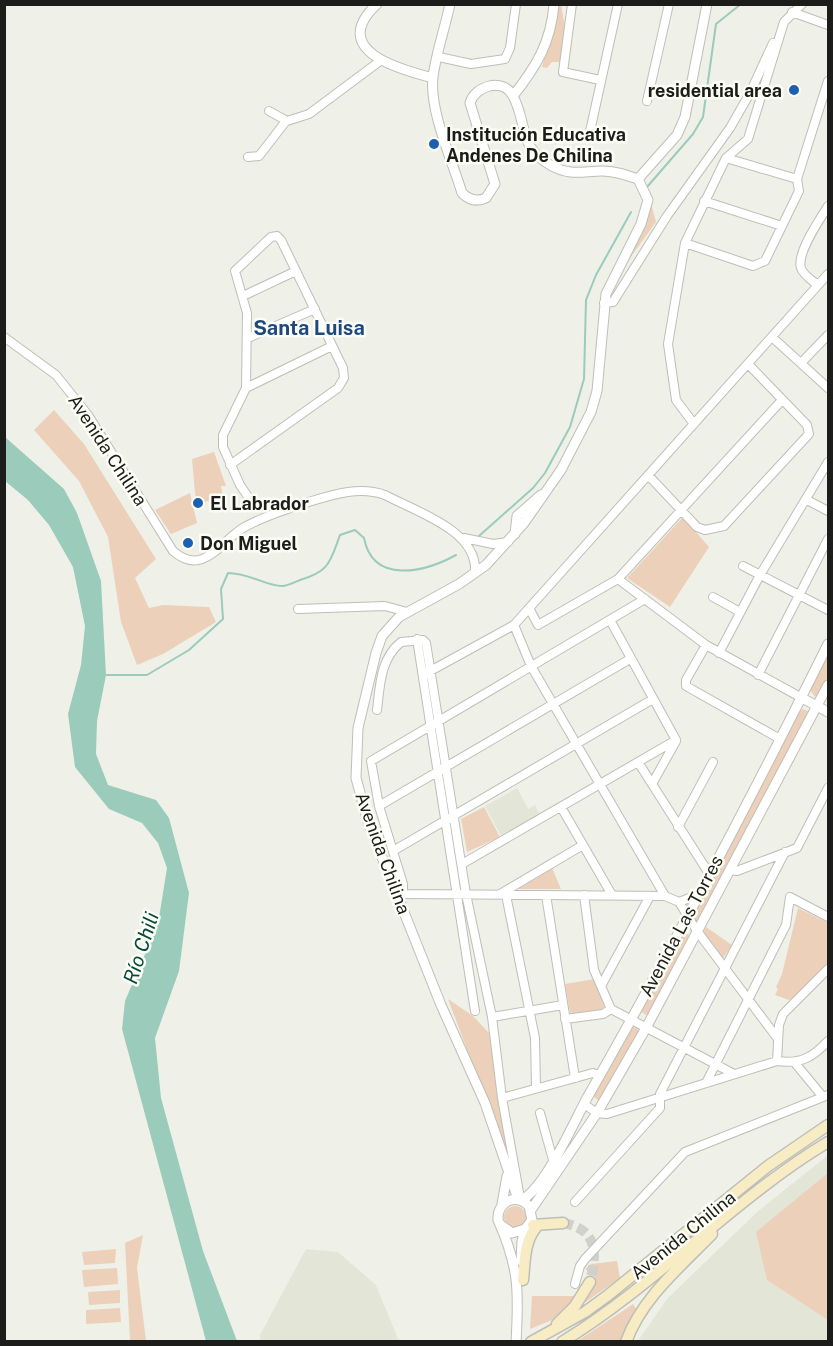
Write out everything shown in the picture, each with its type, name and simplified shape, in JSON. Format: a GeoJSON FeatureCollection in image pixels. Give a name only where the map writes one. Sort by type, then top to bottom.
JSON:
{"type":"FeatureCollection","features":[{"type":"Feature","properties":{"kind":"main road","name":"Avenida Chilina"},"geometry":{"type":"LineString","coordinates":[[536,1339],[608,1296],[768,1166],[828,1125]]}},
{"type":"Feature","properties":{"kind":"main road","name":"Avenida Chilina"},"geometry":{"type":"LineString","coordinates":[[562,1341],[613,1307],[796,1161],[828,1142]]}},
{"type":"Feature","properties":{"kind":"main road"},"geometry":{"type":"LineString","coordinates":[[626,1341],[636,1319],[654,1294],[752,1194]]}},
{"type":"Feature","properties":{"kind":"main road"},"geometry":{"type":"LineString","coordinates":[[523,1280],[526,1244],[531,1226],[563,1223]]}},
{"type":"Feature","properties":{"kind":"main road"},"geometry":{"type":"LineString","coordinates":[[536,1339],[575,1306],[590,1282]]}},
{"type":"Feature","properties":{"kind":"street"},"geometry":{"type":"LineString","coordinates":[[377,4],[366,15],[360,27],[363,42],[369,52],[380,61],[433,78]]}},
{"type":"Feature","properties":{"kind":"street"},"geometry":{"type":"LineString","coordinates":[[450,4],[433,78],[442,130],[462,193],[471,199],[486,198],[495,184],[472,117],[471,99],[479,90],[493,85],[507,89],[513,96],[524,136],[542,161],[575,174],[603,171],[621,173],[641,184],[677,135],[686,117],[707,4]]}},
{"type":"Feature","properties":{"kind":"street"},"geometry":{"type":"LineString","coordinates":[[439,57],[471,64],[505,59],[510,48],[516,4]]}},
{"type":"Feature","properties":{"kind":"street"},"geometry":{"type":"LineString","coordinates":[[513,96],[542,56],[550,37],[554,4]]}},
{"type":"Feature","properties":{"kind":"street"},"geometry":{"type":"LineString","coordinates":[[572,4],[563,72],[600,80]]}},
{"type":"Feature","properties":{"kind":"street"},"geometry":{"type":"LineString","coordinates":[[589,136],[618,4]]}},
{"type":"Feature","properties":{"kind":"street"},"geometry":{"type":"LineString","coordinates":[[647,101],[669,4]]}},
{"type":"Feature","properties":{"kind":"street"},"geometry":{"type":"LineString","coordinates":[[604,303],[613,302],[667,216],[730,128],[750,93],[784,22],[802,4]]}},
{"type":"Feature","properties":{"kind":"street"},"geometry":{"type":"LineString","coordinates":[[792,12],[828,25]]}},
{"type":"Feature","properties":{"kind":"street"},"geometry":{"type":"LineString","coordinates":[[694,424],[676,400],[668,344],[685,243],[726,158],[748,139],[784,22]]}},
{"type":"Feature","properties":{"kind":"street"},"geometry":{"type":"LineString","coordinates":[[248,158],[259,156],[285,121],[309,114],[380,61]]}},
{"type":"Feature","properties":{"kind":"street"},"geometry":{"type":"LineString","coordinates":[[685,243],[753,266],[765,261],[799,191],[796,179],[828,81]]}},
{"type":"Feature","properties":{"kind":"street"},"geometry":{"type":"LineString","coordinates":[[269,111],[285,121]]}},
{"type":"Feature","properties":{"kind":"street"},"geometry":{"type":"LineString","coordinates":[[726,158],[796,179]]}},
{"type":"Feature","properties":{"kind":"street","name":"Avenida Chilina"},"geometry":{"type":"LineString","coordinates":[[520,1200],[477,1083],[441,1005],[400,894],[359,795],[356,758],[358,728],[382,636],[399,617],[475,573],[512,538],[561,470],[594,402],[600,376],[600,338],[604,303],[611,281],[641,224],[648,200],[641,184]]}},
{"type":"Feature","properties":{"kind":"street"},"geometry":{"type":"LineString","coordinates":[[704,201],[782,226]]}},
{"type":"Feature","properties":{"kind":"street"},"geometry":{"type":"LineString","coordinates":[[818,285],[804,272],[801,264],[811,234],[828,206]]}},
{"type":"Feature","properties":{"kind":"street"},"geometry":{"type":"LineString","coordinates":[[230,465],[338,388],[344,373],[282,240],[273,236],[235,271],[243,296],[248,338],[246,388],[222,435],[223,447],[230,465],[251,501],[262,506],[305,503]]}},
{"type":"Feature","properties":{"kind":"street"},"geometry":{"type":"LineString","coordinates":[[243,296],[296,271]]}},
{"type":"Feature","properties":{"kind":"street"},"geometry":{"type":"LineString","coordinates":[[427,673],[514,625],[828,274]]}},
{"type":"Feature","properties":{"kind":"street"},"geometry":{"type":"LineString","coordinates":[[248,338],[315,309]]}},
{"type":"Feature","properties":{"kind":"street"},"geometry":{"type":"LineString","coordinates":[[801,363],[828,335]]}},
{"type":"Feature","properties":{"kind":"street","name":"Avenida Chilina"},"geometry":{"type":"LineString","coordinates":[[4,337],[56,375],[88,415],[173,551],[182,559],[200,560],[259,519],[305,503],[357,490],[371,490],[463,538],[493,544],[512,538]]}},
{"type":"Feature","properties":{"kind":"street"},"geometry":{"type":"LineString","coordinates":[[772,337],[828,388]]}},
{"type":"Feature","properties":{"kind":"street"},"geometry":{"type":"LineString","coordinates":[[246,388],[332,345]]}},
{"type":"Feature","properties":{"kind":"street"},"geometry":{"type":"LineString","coordinates":[[648,475],[697,527],[705,530],[724,526],[808,434],[807,425],[748,364]]}},
{"type":"Feature","properties":{"kind":"street"},"geometry":{"type":"LineString","coordinates":[[529,608],[538,625],[618,579],[782,400]]}},
{"type":"Feature","properties":{"kind":"street"},"geometry":{"type":"LineString","coordinates":[[719,653],[760,575],[828,462]]}},
{"type":"Feature","properties":{"kind":"street"},"geometry":{"type":"LineString","coordinates":[[807,500],[828,512]]}},
{"type":"Feature","properties":{"kind":"street"},"geometry":{"type":"LineString","coordinates":[[463,538],[474,554],[475,573]]}},
{"type":"Feature","properties":{"kind":"street"},"geometry":{"type":"LineString","coordinates":[[758,675],[828,539]]}},
{"type":"Feature","properties":{"kind":"street"},"geometry":{"type":"LineString","coordinates":[[743,566],[828,610]]}},
{"type":"Feature","properties":{"kind":"street"},"geometry":{"type":"LineString","coordinates":[[618,579],[706,645],[828,712]]}},
{"type":"Feature","properties":{"kind":"street"},"geometry":{"type":"LineString","coordinates":[[713,597],[740,612]]}},
{"type":"Feature","properties":{"kind":"street"},"geometry":{"type":"LineString","coordinates":[[645,599],[371,761],[379,806],[403,884],[400,894],[665,896],[679,902],[697,931],[778,1039]]}},
{"type":"Feature","properties":{"kind":"street"},"geometry":{"type":"LineString","coordinates":[[298,609],[386,606],[407,612]]}},
{"type":"Feature","properties":{"kind":"street"},"geometry":{"type":"LineString","coordinates":[[610,620],[676,740]]}},
{"type":"Feature","properties":{"kind":"street"},"geometry":{"type":"LineString","coordinates":[[514,625],[531,666],[665,896]]}},
{"type":"Feature","properties":{"kind":"street"},"geometry":{"type":"LineString","coordinates":[[377,711],[382,671],[388,656],[402,642],[417,639],[426,643],[431,726],[475,1011]]}},
{"type":"Feature","properties":{"kind":"street","name":"Avenida Las Torres"},"geometry":{"type":"LineString","coordinates":[[520,1200],[532,1192],[553,1160],[700,894],[828,644]]}},
{"type":"Feature","properties":{"kind":"street"},"geometry":{"type":"LineString","coordinates":[[706,645],[686,680],[686,686],[780,739]]}},
{"type":"Feature","properties":{"kind":"street"},"geometry":{"type":"LineString","coordinates":[[379,806],[630,659]]}},
{"type":"Feature","properties":{"kind":"street"},"geometry":{"type":"LineString","coordinates":[[427,673],[439,721],[466,894],[492,1017],[502,1098],[520,1200],[531,1210],[531,1226],[512,1233],[501,1225]]}},
{"type":"Feature","properties":{"kind":"street","name":"Avenida Las Torres"},"geometry":{"type":"LineString","coordinates":[[531,1210],[597,1113],[646,1028],[828,685]]}},
{"type":"Feature","properties":{"kind":"street"},"geometry":{"type":"LineString","coordinates":[[393,851],[653,699]]}},
{"type":"Feature","properties":{"kind":"street"},"geometry":{"type":"LineString","coordinates":[[462,864],[676,740]]}},
{"type":"Feature","properties":{"kind":"street"},"geometry":{"type":"LineString","coordinates":[[652,784],[676,740]]}},
{"type":"Feature","properties":{"kind":"street"},"geometry":{"type":"LineString","coordinates":[[638,762],[710,875]]}},
{"type":"Feature","properties":{"kind":"street"},"geometry":{"type":"LineString","coordinates":[[678,827],[713,762]]}},
{"type":"Feature","properties":{"kind":"street"},"geometry":{"type":"LineString","coordinates":[[730,870],[737,871],[796,848],[828,788]]}},
{"type":"Feature","properties":{"kind":"street"},"geometry":{"type":"LineString","coordinates":[[561,807],[612,896]]}},
{"type":"Feature","properties":{"kind":"street"},"geometry":{"type":"LineString","coordinates":[[503,895],[583,845]]}},
{"type":"Feature","properties":{"kind":"street"},"geometry":{"type":"LineString","coordinates":[[575,1202],[660,1108],[660,1098],[683,1047],[785,852]]}},
{"type":"Feature","properties":{"kind":"street"},"geometry":{"type":"LineString","coordinates":[[679,902],[700,894]]}},
{"type":"Feature","properties":{"kind":"street"},"geometry":{"type":"LineString","coordinates":[[503,895],[535,1038],[536,1088]]}},
{"type":"Feature","properties":{"kind":"street"},"geometry":{"type":"LineString","coordinates":[[546,895],[574,1078]]}},
{"type":"Feature","properties":{"kind":"street"},"geometry":{"type":"LineString","coordinates":[[584,895],[594,970],[611,1009],[734,1074]]}},
{"type":"Feature","properties":{"kind":"street"},"geometry":{"type":"LineString","coordinates":[[601,986],[650,896]]}},
{"type":"Feature","properties":{"kind":"street"},"geometry":{"type":"LineString","coordinates":[[706,1083],[786,926],[790,897],[828,917]]}},
{"type":"Feature","properties":{"kind":"street"},"geometry":{"type":"LineString","coordinates":[[777,1061],[783,1014],[828,969]]}},
{"type":"Feature","properties":{"kind":"street"},"geometry":{"type":"LineString","coordinates":[[492,1017],[563,1005]]}},
{"type":"Feature","properties":{"kind":"street"},"geometry":{"type":"LineString","coordinates":[[565,1019],[603,1014],[611,1009]]}},
{"type":"Feature","properties":{"kind":"street"},"geometry":{"type":"LineString","coordinates":[[584,1104],[597,1113],[608,1114],[777,1061],[795,1064],[812,1058],[828,1041]]}},
{"type":"Feature","properties":{"kind":"street"},"geometry":{"type":"LineString","coordinates":[[576,1284],[585,1259],[685,1152],[826,1096],[795,1064]]}},
{"type":"Feature","properties":{"kind":"street"},"geometry":{"type":"LineString","coordinates":[[502,1098],[593,1073],[600,1075]]}},
{"type":"Feature","properties":{"kind":"street"},"geometry":{"type":"LineString","coordinates":[[540,1113],[553,1160]]}},
{"type":"Feature","properties":{"kind":"street","name":"Avenida Chilina"},"geometry":{"type":"LineString","coordinates":[[502,1204],[508,1170]]}},
{"type":"Feature","properties":{"kind":"street"},"geometry":{"type":"LineString","coordinates":[[518,1341],[518,1282],[513,1257],[498,1215],[502,1204],[520,1200]]}},
{"type":"Feature","properties":{"kind":"street"},"geometry":{"type":"LineString","coordinates":[[518,1341],[523,1280]]}},
{"type":"Feature","properties":{"kind":"shaded area"},"geometry":{"type":"Polygon","coordinates":[[[555,5],[561,5],[565,27],[560,62],[552,62],[547,68],[542,67],[550,38],[555,5]]]}},
{"type":"Feature","properties":{"kind":"shaded area"},"geometry":{"type":"Polygon","coordinates":[[[649,206],[652,207],[656,222],[615,279],[649,206]]]}},
{"type":"Feature","properties":{"kind":"shaded area"},"geometry":{"type":"Polygon","coordinates":[[[54,410],[84,444],[156,559],[135,578],[149,608],[163,605],[209,607],[216,622],[163,654],[137,665],[121,622],[108,537],[79,481],[34,430],[54,410]]]}},
{"type":"Feature","properties":{"kind":"shaded area"},"geometry":{"type":"Polygon","coordinates":[[[5,437],[64,489],[77,513],[101,581],[106,675],[97,721],[96,754],[108,785],[156,800],[169,818],[189,893],[179,971],[155,1038],[161,1098],[203,1251],[237,1341],[206,1341],[122,1029],[125,1001],[158,924],[167,868],[158,843],[142,823],[109,809],[75,767],[68,714],[81,665],[85,626],[73,567],[49,525],[28,500],[5,481],[5,437]]]}},
{"type":"Feature","properties":{"kind":"shaded area"},"geometry":{"type":"Polygon","coordinates":[[[214,452],[226,486],[221,486],[223,497],[196,504],[192,459],[214,452]]]}},
{"type":"Feature","properties":{"kind":"shaded area"},"geometry":{"type":"Polygon","coordinates":[[[190,493],[197,523],[171,534],[155,510],[190,493]]]}},
{"type":"Feature","properties":{"kind":"shaded area"},"geometry":{"type":"Polygon","coordinates":[[[683,517],[709,547],[670,607],[627,578],[683,517]]]}},
{"type":"Feature","properties":{"kind":"shaded area"},"geometry":{"type":"Polygon","coordinates":[[[828,654],[826,684],[820,694],[815,697],[810,690],[828,654]]]}},
{"type":"Feature","properties":{"kind":"shaded area"},"geometry":{"type":"Polygon","coordinates":[[[803,709],[810,712],[697,922],[691,919],[799,712],[803,709]]]}},
{"type":"Feature","properties":{"kind":"shaded area"},"geometry":{"type":"Polygon","coordinates":[[[517,788],[528,809],[535,805],[540,815],[501,836],[485,806],[517,788]]]}},
{"type":"Feature","properties":{"kind":"shaded area"},"geometry":{"type":"Polygon","coordinates":[[[484,807],[500,837],[467,852],[461,819],[484,807]]]}},
{"type":"Feature","properties":{"kind":"shaded area"},"geometry":{"type":"Polygon","coordinates":[[[552,868],[561,889],[516,889],[552,868]]]}},
{"type":"Feature","properties":{"kind":"shaded area"},"geometry":{"type":"Polygon","coordinates":[[[798,908],[828,923],[828,962],[809,987],[789,1000],[775,995],[798,908]]]}},
{"type":"Feature","properties":{"kind":"shaded area"},"geometry":{"type":"Polygon","coordinates":[[[706,927],[732,945],[721,961],[702,935],[706,927]]]}},
{"type":"Feature","properties":{"kind":"shaded area"},"geometry":{"type":"Polygon","coordinates":[[[684,931],[689,935],[648,1016],[638,1010],[684,931]]]}},
{"type":"Feature","properties":{"kind":"shaded area"},"geometry":{"type":"Polygon","coordinates":[[[595,979],[604,1007],[587,1014],[570,1012],[565,984],[595,979]]]}},
{"type":"Feature","properties":{"kind":"shaded area"},"geometry":{"type":"Polygon","coordinates":[[[448,999],[473,1016],[489,1033],[509,1161],[448,999]]]}},
{"type":"Feature","properties":{"kind":"shaded area"},"geometry":{"type":"Polygon","coordinates":[[[632,1027],[637,1028],[639,1033],[600,1102],[593,1096],[632,1027]]]}},
{"type":"Feature","properties":{"kind":"shaded area"},"geometry":{"type":"Polygon","coordinates":[[[828,1155],[828,1341],[637,1342],[667,1299],[757,1212],[828,1155]]]}},
{"type":"Feature","properties":{"kind":"shaded area"},"geometry":{"type":"Polygon","coordinates":[[[828,1173],[828,1320],[767,1280],[756,1232],[828,1173]]]}},
{"type":"Feature","properties":{"kind":"shaded area"},"geometry":{"type":"Polygon","coordinates":[[[515,1206],[523,1209],[526,1217],[523,1225],[515,1228],[507,1225],[504,1217],[507,1209],[515,1206]]]}},
{"type":"Feature","properties":{"kind":"shaded area"},"geometry":{"type":"Polygon","coordinates":[[[143,1235],[137,1268],[146,1341],[130,1341],[125,1243],[143,1235]]]}},
{"type":"Feature","properties":{"kind":"shaded area"},"geometry":{"type":"Polygon","coordinates":[[[116,1249],[115,1263],[84,1265],[82,1252],[116,1249]]]}},
{"type":"Feature","properties":{"kind":"shaded area"},"geometry":{"type":"Polygon","coordinates":[[[306,1249],[338,1252],[376,1285],[399,1341],[260,1341],[260,1335],[306,1249]]]}},
{"type":"Feature","properties":{"kind":"shaded area"},"geometry":{"type":"Polygon","coordinates":[[[617,1261],[620,1278],[584,1303],[593,1289],[595,1274],[585,1269],[591,1264],[617,1261]]]}},
{"type":"Feature","properties":{"kind":"shaded area"},"geometry":{"type":"Polygon","coordinates":[[[117,1268],[118,1284],[84,1287],[82,1270],[117,1268]]]}},
{"type":"Feature","properties":{"kind":"shaded area"},"geometry":{"type":"Polygon","coordinates":[[[120,1290],[120,1303],[89,1305],[88,1292],[120,1290]]]}},
{"type":"Feature","properties":{"kind":"shaded area"},"geometry":{"type":"Polygon","coordinates":[[[532,1296],[576,1296],[552,1320],[530,1329],[532,1296]]]}},
{"type":"Feature","properties":{"kind":"shaded area"},"geometry":{"type":"Polygon","coordinates":[[[633,1304],[637,1310],[622,1341],[576,1342],[633,1304]]]}},
{"type":"Feature","properties":{"kind":"shaded area"},"geometry":{"type":"Polygon","coordinates":[[[120,1308],[121,1322],[86,1324],[86,1310],[120,1308]]]}},
{"type":"Feature","properties":{"kind":"waterway"},"geometry":{"type":"LineString","coordinates":[[647,187],[693,134],[703,117],[716,24],[741,4]]}},
{"type":"Feature","properties":{"kind":"waterway"},"geometry":{"type":"LineString","coordinates":[[479,536],[533,488],[545,473],[570,427],[584,379],[586,300],[596,275],[631,212]]}},
{"type":"Feature","properties":{"kind":"waterway"},"geometry":{"type":"LineString","coordinates":[[106,675],[147,675],[189,650],[223,619],[221,589],[228,573],[243,575],[270,584],[289,585],[323,569],[331,559],[340,535],[355,530],[364,538],[369,553],[378,563],[389,569],[416,569],[456,555]]}},
{"type":"Feature","properties":{"kind":"tunnel"},"geometry":{"type":"LineString","coordinates":[[563,1223],[574,1226],[589,1237],[594,1252],[590,1282]]}},
{"type":"Feature","properties":{"kind":"place","name":"residential area"},"geometry":{"type":"Point","coordinates":[794,90]}},
{"type":"Feature","properties":{"kind":"place","name":"Institución Educativa Andenes De Chilina"},"geometry":{"type":"Point","coordinates":[434,144]}},
{"type":"Feature","properties":{"kind":"place","name":"El Labrador"},"geometry":{"type":"Point","coordinates":[198,503]}},
{"type":"Feature","properties":{"kind":"place","name":"Don Miguel"},"geometry":{"type":"Point","coordinates":[188,543]}},
{"type":"Feature","properties":{"kind":"district","name":"Santa Luisa"},"geometry":{"type":"Point","coordinates":[309,328]}},
{"type":"Feature","properties":{"kind":"water label","name":"Río Chili"},"geometry":{"type":"Point","coordinates":[141,948]}}]}
